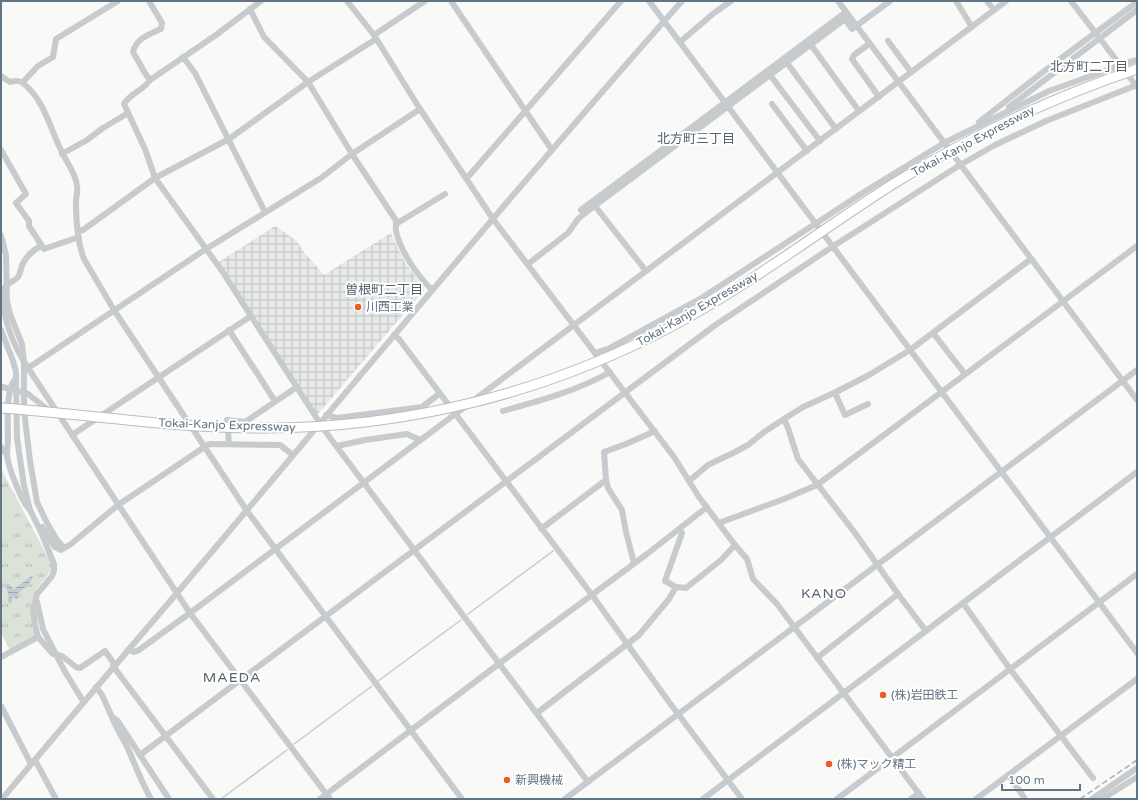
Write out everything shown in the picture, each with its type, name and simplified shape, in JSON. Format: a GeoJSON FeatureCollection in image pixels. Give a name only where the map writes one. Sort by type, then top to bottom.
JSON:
{"type":"FeatureCollection","features":[{"type":"Feature","properties":{"kind":"highway","name":"Tokai-Kanjo Expressway"},"geometry":{"type":"LineString","coordinates":[[1,408],[185,425],[258,428],[311,427],[361,423],[446,409],[494,398],[585,367],[677,324],[946,152],[1005,122],[1058,98],[1098,82],[1137,69]]}},
{"type":"Feature","properties":{"kind":"street"},"geometry":{"type":"LineString","coordinates":[[23,82],[38,66],[53,57],[56,39],[118,1]]}},
{"type":"Feature","properties":{"kind":"street"},"geometry":{"type":"LineString","coordinates":[[149,1],[162,23],[161,29],[142,38],[134,46],[133,52],[150,80]]}},
{"type":"Feature","properties":{"kind":"street"},"geometry":{"type":"LineString","coordinates":[[261,1],[216,35],[150,80],[147,85],[126,100],[124,104],[145,149],[155,178],[222,271],[320,423],[588,782]]}},
{"type":"Feature","properties":{"kind":"street"},"geometry":{"type":"LineString","coordinates":[[346,1],[375,37],[420,109],[493,219],[655,431],[674,457],[699,497],[735,545],[748,559],[754,579],[777,604],[923,799]]}},
{"type":"Feature","properties":{"kind":"street"},"geometry":{"type":"LineString","coordinates":[[1,150],[26,194],[16,203],[29,221],[29,226],[44,249],[78,234],[155,178],[229,139],[425,1]]}},
{"type":"Feature","properties":{"kind":"street"},"geometry":{"type":"LineString","coordinates":[[451,1],[552,150]]}},
{"type":"Feature","properties":{"kind":"street"},"geometry":{"type":"LineString","coordinates":[[467,178],[621,1]]}},
{"type":"Feature","properties":{"kind":"street"},"geometry":{"type":"LineString","coordinates":[[649,1],[663,22],[680,42],[1137,654]]}},
{"type":"Feature","properties":{"kind":"street"},"geometry":{"type":"LineString","coordinates":[[2,799],[247,511],[394,334],[682,1]]}},
{"type":"Feature","properties":{"kind":"street"},"geometry":{"type":"LineString","coordinates":[[680,42],[714,13],[731,1]]}},
{"type":"Feature","properties":{"kind":"street"},"geometry":{"type":"LineString","coordinates":[[838,1],[1062,302],[1137,400]]}},
{"type":"Feature","properties":{"kind":"street"},"geometry":{"type":"LineString","coordinates":[[585,213],[581,210],[726,105],[787,63],[845,19],[852,29],[890,1]]}},
{"type":"Feature","properties":{"kind":"street"},"geometry":{"type":"LineString","coordinates":[[956,1],[972,27]]}},
{"type":"Feature","properties":{"kind":"street"},"geometry":{"type":"LineString","coordinates":[[988,1],[994,10]]}},
{"type":"Feature","properties":{"kind":"street"},"geometry":{"type":"LineString","coordinates":[[128,650],[134,652],[139,650],[190,613],[1006,1]]}},
{"type":"Feature","properties":{"kind":"street"},"geometry":{"type":"LineString","coordinates":[[140,755],[714,326],[832,247],[960,165],[995,145],[1046,121],[1137,86],[1119,65],[1071,1]]}},
{"type":"Feature","properties":{"kind":"street"},"geometry":{"type":"LineString","coordinates":[[999,115],[1137,2]]}},
{"type":"Feature","properties":{"kind":"street"},"geometry":{"type":"LineString","coordinates":[[250,9],[264,36],[308,82],[352,154],[397,222],[395,230],[402,248],[423,282],[432,290]]}},
{"type":"Feature","properties":{"kind":"street"},"geometry":{"type":"LineString","coordinates":[[969,130],[1052,65],[1137,10]]}},
{"type":"Feature","properties":{"kind":"street"},"geometry":{"type":"LineString","coordinates":[[528,264],[568,233],[578,219],[585,213],[846,12]]}},
{"type":"Feature","properties":{"kind":"street"},"geometry":{"type":"LineString","coordinates":[[888,41],[911,72]]}},
{"type":"Feature","properties":{"kind":"street"},"geometry":{"type":"LineString","coordinates":[[869,44],[854,55],[852,59],[879,97]]}},
{"type":"Feature","properties":{"kind":"street"},"geometry":{"type":"LineString","coordinates":[[810,45],[859,111]]}},
{"type":"Feature","properties":{"kind":"street"},"geometry":{"type":"LineString","coordinates":[[183,57],[195,73],[265,212]]}},
{"type":"Feature","properties":{"kind":"street"},"geometry":{"type":"LineString","coordinates":[[595,353],[610,348],[700,299],[816,225],[864,192],[944,143],[1049,91],[1119,65],[1137,60]]}},
{"type":"Feature","properties":{"kind":"street"},"geometry":{"type":"LineString","coordinates":[[787,63],[836,129]]}},
{"type":"Feature","properties":{"kind":"street"},"geometry":{"type":"LineString","coordinates":[[770,75],[820,141]]}},
{"type":"Feature","properties":{"kind":"street"},"geometry":{"type":"LineString","coordinates":[[1,76],[10,82],[23,82],[40,104],[62,154],[75,177],[77,187],[76,201],[79,246],[84,259],[114,310],[247,511],[462,799]]}},
{"type":"Feature","properties":{"kind":"street"},"geometry":{"type":"LineString","coordinates":[[772,104],[807,151]]}},
{"type":"Feature","properties":{"kind":"street"},"geometry":{"type":"LineString","coordinates":[[26,366],[206,249],[321,178],[352,154],[420,109]]}},
{"type":"Feature","properties":{"kind":"street"},"geometry":{"type":"LineString","coordinates":[[62,154],[87,140],[103,128],[128,113]]}},
{"type":"Feature","properties":{"kind":"street"},"geometry":{"type":"LineString","coordinates":[[396,224],[445,194]]}},
{"type":"Feature","properties":{"kind":"street"},"geometry":{"type":"LineString","coordinates":[[595,206],[646,271]]}},
{"type":"Feature","properties":{"kind":"street"},"geometry":{"type":"LineString","coordinates":[[1,235],[6,255],[7,300],[10,314],[22,344],[26,366],[24,410],[37,502],[47,523],[57,540],[64,548]]}},
{"type":"Feature","properties":{"kind":"street"},"geometry":{"type":"LineString","coordinates":[[41,246],[29,255],[23,263],[18,277],[4,287],[1,310],[2,323],[26,366],[190,613],[328,797]]}},
{"type":"Feature","properties":{"kind":"street"},"geometry":{"type":"LineString","coordinates":[[719,523],[817,485],[1137,246]]}},
{"type":"Feature","properties":{"kind":"street"},"geometry":{"type":"LineString","coordinates":[[689,481],[708,465],[735,452],[784,419],[869,375],[910,350],[1031,259]]}},
{"type":"Feature","properties":{"kind":"street"},"geometry":{"type":"LineString","coordinates":[[72,435],[251,316]]}},
{"type":"Feature","properties":{"kind":"street"},"geometry":{"type":"LineString","coordinates":[[1,330],[13,360],[16,379],[17,438],[24,486],[30,510],[54,564],[54,571],[48,582],[37,594],[33,610],[38,637],[52,654],[62,656],[76,667],[80,668],[105,651],[114,666],[213,799]]}},
{"type":"Feature","properties":{"kind":"street"},"geometry":{"type":"LineString","coordinates":[[230,330],[275,401]]}},
{"type":"Feature","properties":{"kind":"street"},"geometry":{"type":"LineString","coordinates":[[933,333],[965,374]]}},
{"type":"Feature","properties":{"kind":"street"},"geometry":{"type":"LineString","coordinates":[[394,334],[592,595],[742,799]]}},
{"type":"Feature","properties":{"kind":"street"},"geometry":{"type":"LineString","coordinates":[[565,799],[1137,370]]}},
{"type":"Feature","properties":{"kind":"street"},"geometry":{"type":"LineString","coordinates":[[503,411],[547,399],[596,380],[610,372]]}},
{"type":"Feature","properties":{"kind":"street"},"geometry":{"type":"LineString","coordinates":[[7,456],[8,410],[11,387],[13,381],[16,379]]}},
{"type":"Feature","properties":{"kind":"street"},"geometry":{"type":"LineString","coordinates":[[2,386],[28,394],[64,423]]}},
{"type":"Feature","properties":{"kind":"street"},"geometry":{"type":"LineString","coordinates":[[229,444],[227,420],[245,422],[297,387]]}},
{"type":"Feature","properties":{"kind":"street"},"geometry":{"type":"LineString","coordinates":[[835,393],[845,415],[868,404]]}},
{"type":"Feature","properties":{"kind":"street"},"geometry":{"type":"LineString","coordinates":[[326,415],[336,418],[422,407],[439,394]]}},
{"type":"Feature","properties":{"kind":"street"},"geometry":{"type":"LineString","coordinates":[[784,419],[798,459],[878,564],[898,594],[926,631]]}},
{"type":"Feature","properties":{"kind":"street"},"geometry":{"type":"LineString","coordinates":[[634,563],[622,510],[608,488],[604,452],[655,431]]}},
{"type":"Feature","properties":{"kind":"street"},"geometry":{"type":"LineString","coordinates":[[337,446],[407,434],[420,440]]}},
{"type":"Feature","properties":{"kind":"street"},"geometry":{"type":"LineString","coordinates":[[33,517],[55,548],[61,550],[71,544],[118,505],[209,444],[280,445],[293,455]]}},
{"type":"Feature","properties":{"kind":"street"},"geometry":{"type":"LineString","coordinates":[[2,449],[7,456],[21,497],[30,510]]}},
{"type":"Feature","properties":{"kind":"street"},"geometry":{"type":"LineString","coordinates":[[703,799],[1137,472]]}},
{"type":"Feature","properties":{"kind":"street"},"geometry":{"type":"LineString","coordinates":[[541,529],[606,480]]}},
{"type":"Feature","properties":{"kind":"street"},"geometry":{"type":"LineString","coordinates":[[320,799],[328,797],[410,731],[680,529],[707,507]]}},
{"type":"Feature","properties":{"kind":"street"},"geometry":{"type":"LineString","coordinates":[[680,529],[682,533],[665,581],[676,587],[686,588],[721,560],[735,545]]}},
{"type":"Feature","properties":{"kind":"street"},"geometry":{"type":"LineString","coordinates":[[837,799],[1137,574]]}},
{"type":"Feature","properties":{"kind":"street"},"geometry":{"type":"LineString","coordinates":[[537,713],[639,635],[669,599],[676,587]]}},
{"type":"Feature","properties":{"kind":"street"},"geometry":{"type":"LineString","coordinates":[[817,658],[898,594]]}},
{"type":"Feature","properties":{"kind":"street"},"geometry":{"type":"LineString","coordinates":[[36,599],[43,629],[71,683],[83,702]]}},
{"type":"Feature","properties":{"kind":"street"},"geometry":{"type":"LineString","coordinates":[[963,603],[1010,669],[1093,778]]}},
{"type":"Feature","properties":{"kind":"street"},"geometry":{"type":"LineString","coordinates":[[1,657],[38,637]]}},
{"type":"Feature","properties":{"kind":"street"},"geometry":{"type":"LineString","coordinates":[[976,799],[1137,679]]}},
{"type":"Feature","properties":{"kind":"street"},"geometry":{"type":"LineString","coordinates":[[96,687],[102,695],[117,730],[128,749],[151,799]]}},
{"type":"Feature","properties":{"kind":"street"},"geometry":{"type":"LineString","coordinates":[[1,706],[56,799]]}},
{"type":"Feature","properties":{"kind":"street"},"geometry":{"type":"LineString","coordinates":[[112,717],[117,720],[169,799]]}},
{"type":"Feature","properties":{"kind":"street"},"geometry":{"type":"LineString","coordinates":[[1092,799],[1137,768]]}},
{"type":"Feature","properties":{"kind":"street"},"geometry":{"type":"LineString","coordinates":[[1009,775],[1025,799]]}},
{"type":"Feature","properties":{"kind":"street"},"geometry":{"type":"LineString","coordinates":[[1102,799],[1137,777]]}},
{"type":"Feature","properties":{"kind":"street"},"geometry":{"type":"LineString","coordinates":[[911,799],[919,793]]}},
{"type":"Feature","properties":{"kind":"shaded area"},"geometry":{"type":"Polygon","coordinates":[[[275,226],[297,241],[303,251],[324,275],[391,233],[406,264],[425,289],[317,415],[219,262],[275,226]]]}},
{"type":"Feature","properties":{"kind":"shaded area"},"geometry":{"type":"Polygon","coordinates":[[[33,575],[29,583],[18,593],[18,598],[16,599],[12,597],[12,602],[9,603],[6,586],[9,584],[14,589],[33,575]]]}},
{"type":"Feature","properties":{"kind":"green space"},"geometry":{"type":"Polygon","coordinates":[[[1,469],[52,565],[49,573],[37,588],[33,597],[32,614],[37,636],[10,650],[1,633],[1,469]]]}},
{"type":"Feature","properties":{"kind":"green space"},"geometry":{"type":"Polygon","coordinates":[[[1,486],[11,503],[15,524],[1,536],[1,486]]]}},
{"type":"Feature","properties":{"kind":"waterway"},"geometry":{"type":"LineString","coordinates":[[468,614],[553,551]]}},
{"type":"Feature","properties":{"kind":"waterway"},"geometry":{"type":"LineString","coordinates":[[378,681],[461,620]]}},
{"type":"Feature","properties":{"kind":"waterway"},"geometry":{"type":"LineString","coordinates":[[294,744],[372,686]]}},
{"type":"Feature","properties":{"kind":"waterway"},"geometry":{"type":"LineString","coordinates":[[221,799],[287,750]]}},
{"type":"Feature","properties":{"kind":"railway"},"geometry":{"type":"LineString","coordinates":[[1080,799],[1137,760]]}},
{"type":"Feature","properties":{"kind":"place","name":"川西工業"},"geometry":{"type":"Point","coordinates":[358,307]}},
{"type":"Feature","properties":{"kind":"place","name":"(株)岩田鉄工"},"geometry":{"type":"Point","coordinates":[883,695]}},
{"type":"Feature","properties":{"kind":"place","name":"(株)マック精工"},"geometry":{"type":"Point","coordinates":[829,764]}},
{"type":"Feature","properties":{"kind":"place","name":"新興機械"},"geometry":{"type":"Point","coordinates":[507,780]}},
{"type":"Feature","properties":{"kind":"district","name":"北方町二丁目"},"geometry":{"type":"Point","coordinates":[1089,66]}},
{"type":"Feature","properties":{"kind":"district","name":"北方町三丁目"},"geometry":{"type":"Point","coordinates":[696,138]}},
{"type":"Feature","properties":{"kind":"district","name":"曽根町二丁目"},"geometry":{"type":"Point","coordinates":[384,289]}},
{"type":"Feature","properties":{"kind":"district","name":"KANO"},"geometry":{"type":"Point","coordinates":[824,593]}},
{"type":"Feature","properties":{"kind":"district","name":"MAEDA"},"geometry":{"type":"Point","coordinates":[232,677]}}]}
